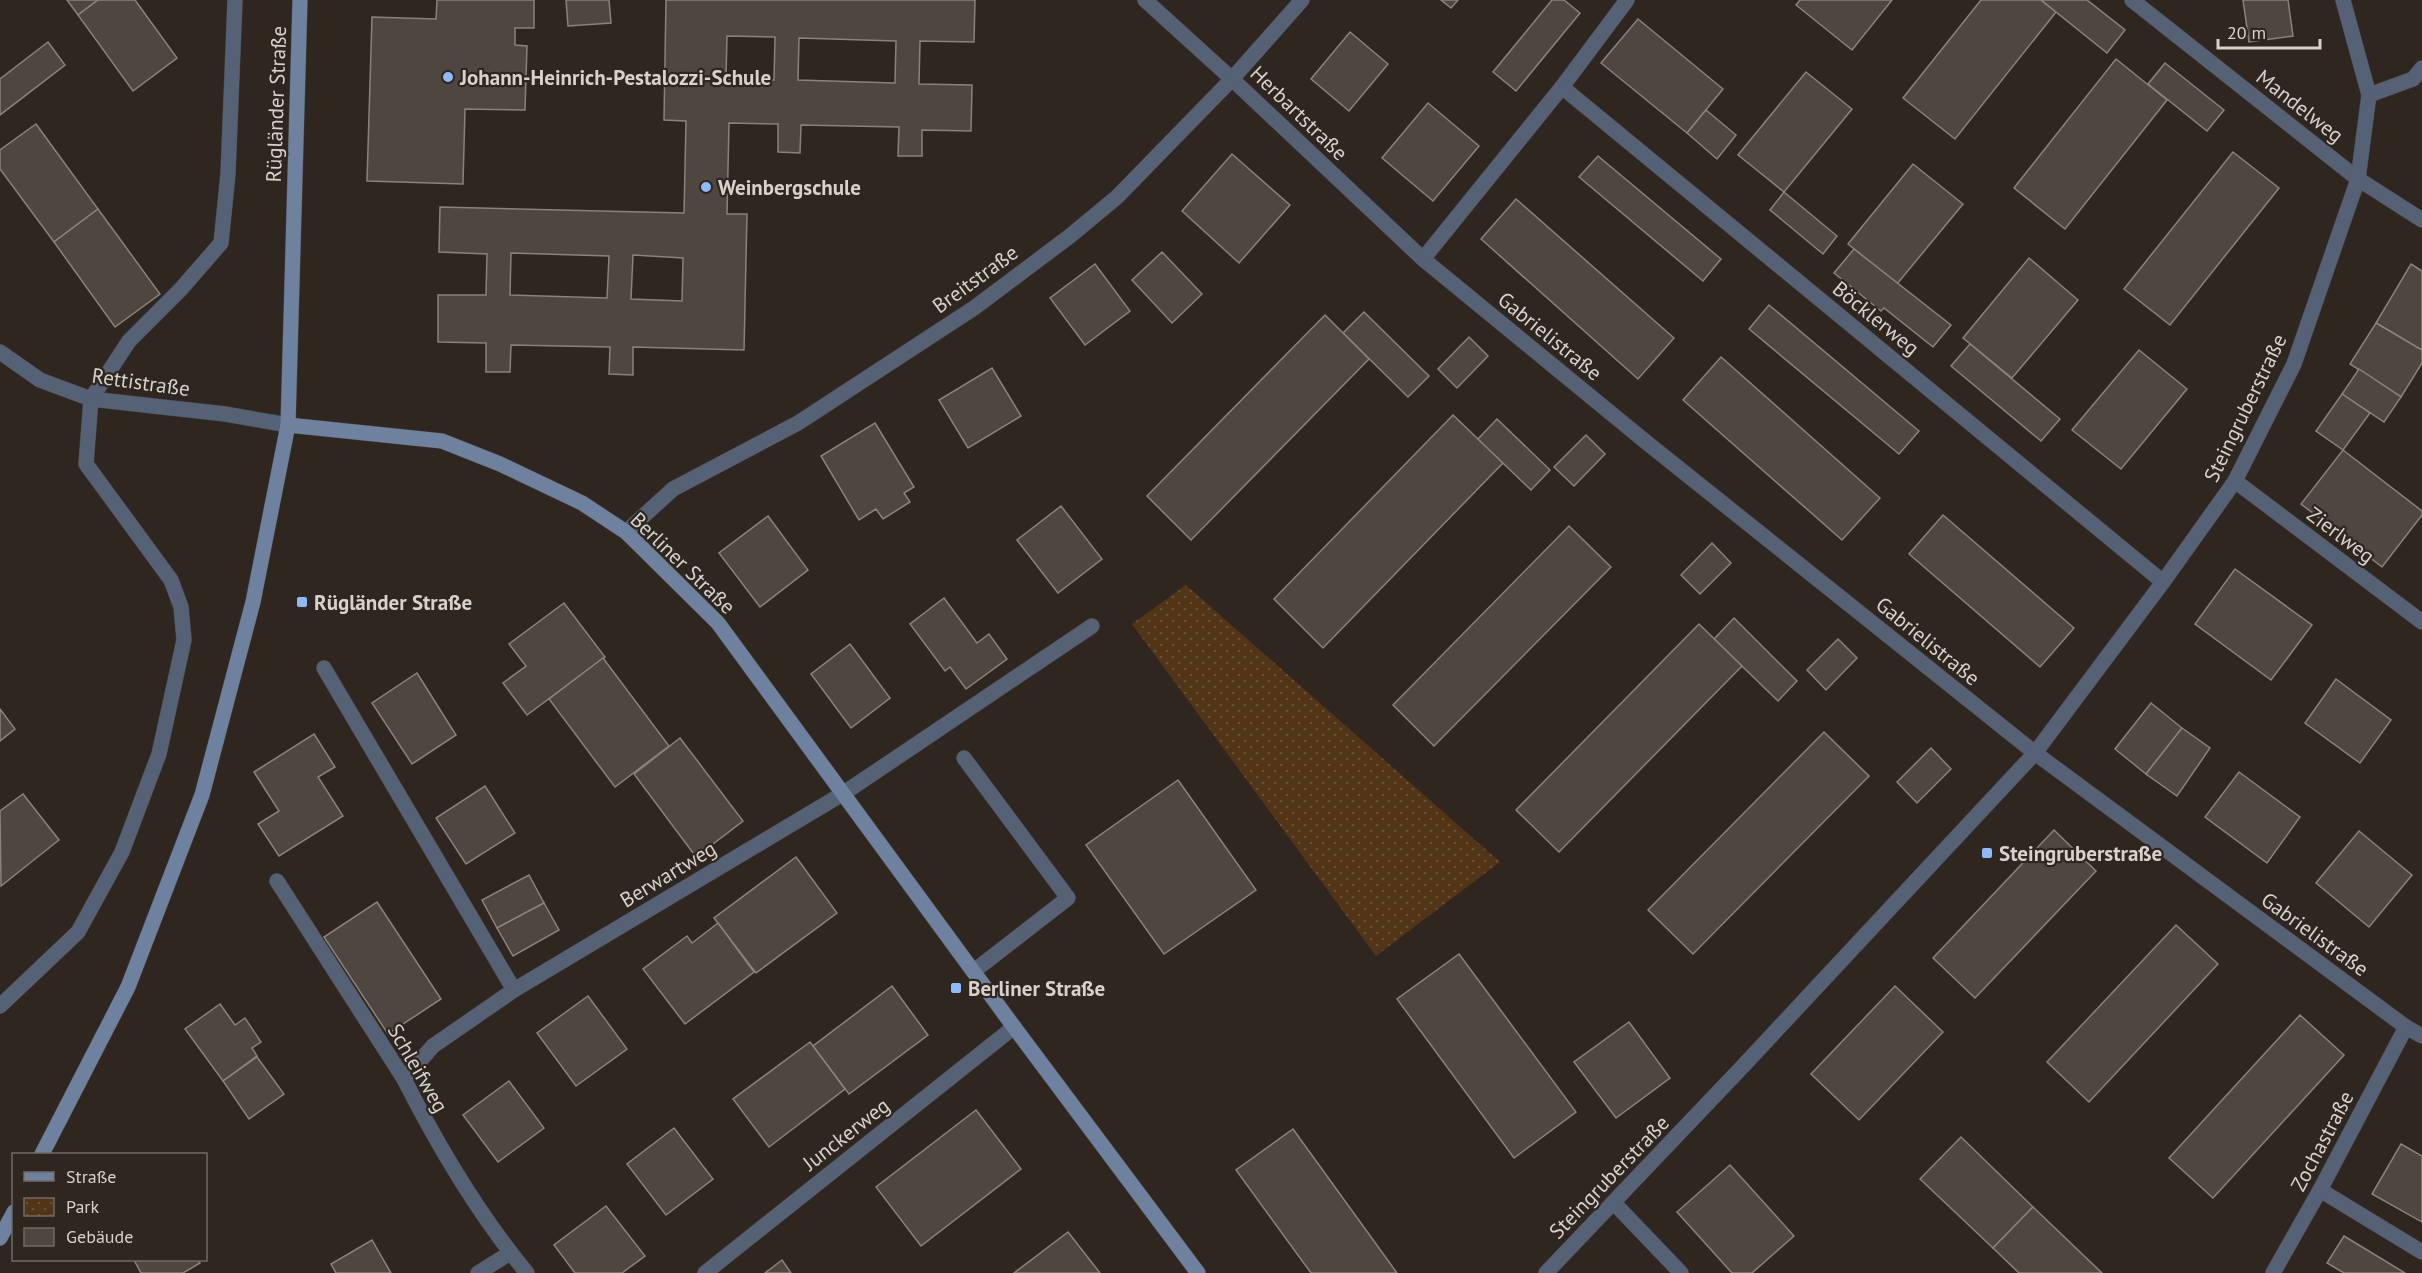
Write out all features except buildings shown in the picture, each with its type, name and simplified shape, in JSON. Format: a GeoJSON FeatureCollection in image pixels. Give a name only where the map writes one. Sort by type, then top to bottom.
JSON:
{"type":"FeatureCollection","features":[{"type":"Feature","properties":{"kind":"street"},"geometry":{"type":"LineString","coordinates":[[0,1006],[78,932],[122,852],[159,754],[184,640],[181,607],[171,580],[86,464],[92,399],[129,341],[181,289],[221,243],[228,174],[235,0]]}},
{"type":"Feature","properties":{"kind":"street","name":"Rügländer Straße"},"geometry":{"type":"LineString","coordinates":[[43,1153],[128,987],[202,795],[254,602],[288,425],[300,0]]}},
{"type":"Feature","properties":{"kind":"street","name":"Herbartstraße"},"geometry":{"type":"LineString","coordinates":[[1145,0],[1233,79],[1423,259]]}},
{"type":"Feature","properties":{"kind":"street","name":"Breitstraße"},"geometry":{"type":"LineString","coordinates":[[626,532],[673,489],[798,423],[974,308],[1070,236],[1117,196],[1233,79],[1302,0]]}},
{"type":"Feature","properties":{"kind":"street"},"geometry":{"type":"LineString","coordinates":[[1423,259],[1562,87],[1627,0]]}},
{"type":"Feature","properties":{"kind":"street","name":"Mandelweg"},"geometry":{"type":"LineString","coordinates":[[2132,0],[2358,179],[2422,220]]}},
{"type":"Feature","properties":{"kind":"street"},"geometry":{"type":"LineString","coordinates":[[2343,0],[2369,94],[2413,79],[2422,68]]}},
{"type":"Feature","properties":{"kind":"street","name":"Böcklerweg"},"geometry":{"type":"LineString","coordinates":[[1562,87],[2163,582]]}},
{"type":"Feature","properties":{"kind":"street","name":"Steingruberstraße"},"geometry":{"type":"LineString","coordinates":[[1546,1273],[2035,753],[2163,582],[2235,481],[2294,364],[2358,179],[2369,94]]}},
{"type":"Feature","properties":{"kind":"street","name":"Gabrielistraße"},"geometry":{"type":"LineString","coordinates":[[1423,259],[1655,449],[2035,753],[2406,1028],[2422,1036]]}},
{"type":"Feature","properties":{"kind":"street","name":"Rettistraße"},"geometry":{"type":"LineString","coordinates":[[0,352],[40,380],[92,399],[225,414],[288,425]]}},
{"type":"Feature","properties":{"kind":"street","name":"Berliner Straße"},"geometry":{"type":"LineString","coordinates":[[288,425],[442,441],[500,464],[582,503],[626,532],[718,623],[1014,1027],[1198,1273]]}},
{"type":"Feature","properties":{"kind":"street","name":"Zierlweg"},"geometry":{"type":"LineString","coordinates":[[2235,481],[2422,622]]}},
{"type":"Feature","properties":{"kind":"street"},"geometry":{"type":"LineString","coordinates":[[844,793],[1092,626]]}},
{"type":"Feature","properties":{"kind":"street"},"geometry":{"type":"LineString","coordinates":[[324,668],[514,990]]}},
{"type":"Feature","properties":{"kind":"street"},"geometry":{"type":"LineString","coordinates":[[964,758],[1068,898],[974,971]]}},
{"type":"Feature","properties":{"kind":"street","name":"Berwartweg"},"geometry":{"type":"LineString","coordinates":[[404,1079],[433,1046],[514,990],[844,793]]}},
{"type":"Feature","properties":{"kind":"street","name":"Schleifweg"},"geometry":{"type":"LineString","coordinates":[[277,881],[404,1079],[431,1133],[510,1253],[527,1273]]}},
{"type":"Feature","properties":{"kind":"street","name":"Junckerweg"},"geometry":{"type":"LineString","coordinates":[[705,1273],[1014,1027]]}},
{"type":"Feature","properties":{"kind":"street","name":"Zochastraße"},"geometry":{"type":"LineString","coordinates":[[2273,1273],[2406,1028]]}},
{"type":"Feature","properties":{"kind":"street"},"geometry":{"type":"LineString","coordinates":[[2320,1190],[2422,1252]]}},
{"type":"Feature","properties":{"kind":"street"},"geometry":{"type":"LineString","coordinates":[[1614,1203],[1681,1273]]}},
{"type":"Feature","properties":{"kind":"street"},"geometry":{"type":"LineString","coordinates":[[0,1238],[12,1216]]}},
{"type":"Feature","properties":{"kind":"street"},"geometry":{"type":"LineString","coordinates":[[478,1273],[510,1253]]}},
{"type":"Feature","properties":{"kind":"green space"},"geometry":{"type":"Polygon","coordinates":[[[1186,585],[1500,862],[1376,956],[1132,624],[1186,585]]]}},
{"type":"Feature","properties":{"kind":"place","name":"Johann-Heinrich-Pestalozzi-Schule"},"geometry":{"type":"Point","coordinates":[448,77]}},
{"type":"Feature","properties":{"kind":"place","name":"Weinbergschule"},"geometry":{"type":"Point","coordinates":[706,187]}},
{"type":"Feature","properties":{"kind":"place","name":"Rügländer Straße"},"geometry":{"type":"Point","coordinates":[302,602]}},
{"type":"Feature","properties":{"kind":"place","name":"Steingruberstraße"},"geometry":{"type":"Point","coordinates":[1987,853]}},
{"type":"Feature","properties":{"kind":"place","name":"Berliner Straße"},"geometry":{"type":"Point","coordinates":[956,988]}}]}
